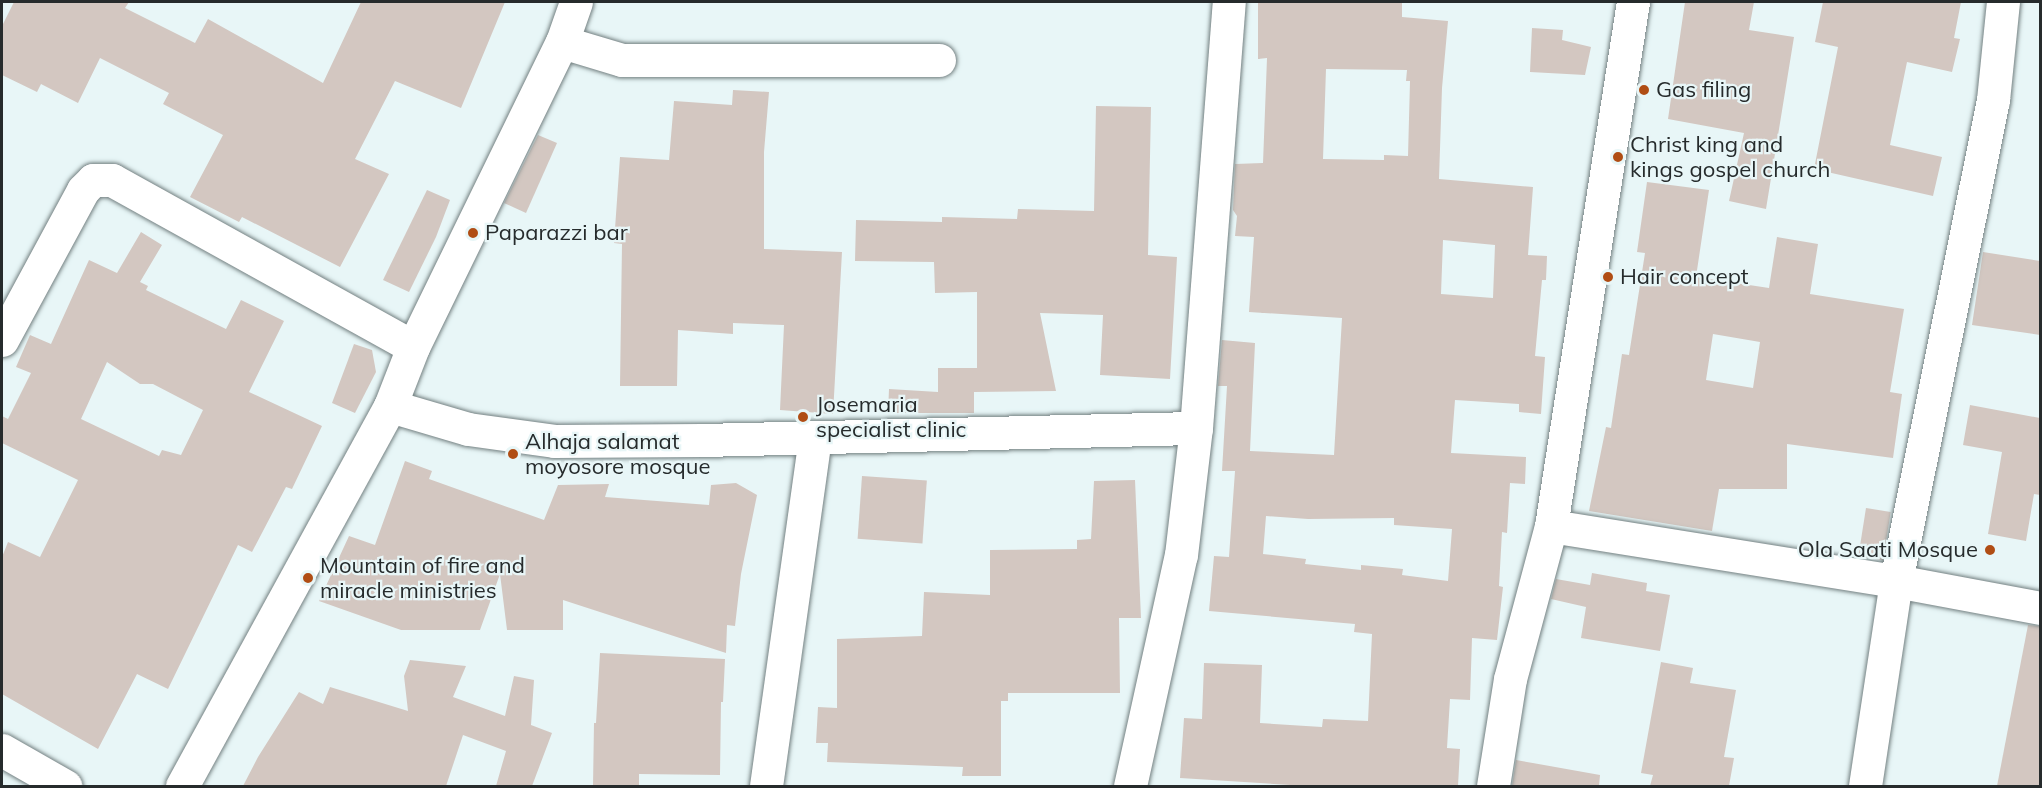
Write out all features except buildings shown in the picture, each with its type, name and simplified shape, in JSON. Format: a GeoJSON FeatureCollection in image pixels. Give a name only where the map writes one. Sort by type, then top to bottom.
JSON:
{"type":"FeatureCollection","features":[{"type":"Feature","properties":{"kind":"street"},"geometry":{"type":"LineString","coordinates":[[1130,786],[1181,555],[1196,428],[1229,2]]}},
{"type":"Feature","properties":{"kind":"street"},"geometry":{"type":"LineString","coordinates":[[1494,786],[1510,679],[1551,526],[1633,2]]}},
{"type":"Feature","properties":{"kind":"street"},"geometry":{"type":"LineString","coordinates":[[1865,786],[1896,581],[1994,100],[2003,2]]}},
{"type":"Feature","properties":{"kind":"street"},"geometry":{"type":"LineString","coordinates":[[182,786],[390,406],[413,347],[562,42],[570,4]]}},
{"type":"Feature","properties":{"kind":"street"},"geometry":{"type":"LineString","coordinates":[[562,42],[622,60],[939,60]]}},
{"type":"Feature","properties":{"kind":"street"},"geometry":{"type":"LineString","coordinates":[[2,340],[83,190],[93,180],[112,180],[413,347]]}},
{"type":"Feature","properties":{"kind":"street"},"geometry":{"type":"LineString","coordinates":[[390,406],[468,429],[554,441],[815,438],[1196,428]]}},
{"type":"Feature","properties":{"kind":"street"},"geometry":{"type":"LineString","coordinates":[[766,786],[815,438]]}},
{"type":"Feature","properties":{"kind":"street"},"geometry":{"type":"LineString","coordinates":[[1551,526],[1896,581],[2040,608]]}},
{"type":"Feature","properties":{"kind":"street"},"geometry":{"type":"LineString","coordinates":[[2,750],[65,786]]}},
{"type":"Feature","properties":{"kind":"place","name":"Gas filing"},"geometry":{"type":"Point","coordinates":[1644,90]}},
{"type":"Feature","properties":{"kind":"place","name":"Christ king and kings gospel church"},"geometry":{"type":"Point","coordinates":[1618,157]}},
{"type":"Feature","properties":{"kind":"place","name":"Paparazzi bar"},"geometry":{"type":"Point","coordinates":[473,233]}},
{"type":"Feature","properties":{"kind":"place","name":"Hair concept"},"geometry":{"type":"Point","coordinates":[1608,277]}},
{"type":"Feature","properties":{"kind":"place","name":"Josemaria specialist clinic"},"geometry":{"type":"Point","coordinates":[803,417]}},
{"type":"Feature","properties":{"kind":"place","name":"Alhaja salamat moyosore mosque"},"geometry":{"type":"Point","coordinates":[513,454]}},
{"type":"Feature","properties":{"kind":"place","name":"Ola Saati Mosque"},"geometry":{"type":"Point","coordinates":[1990,550]}},
{"type":"Feature","properties":{"kind":"place","name":"Mountain of fire and miracle ministries"},"geometry":{"type":"Point","coordinates":[308,578]}}]}
